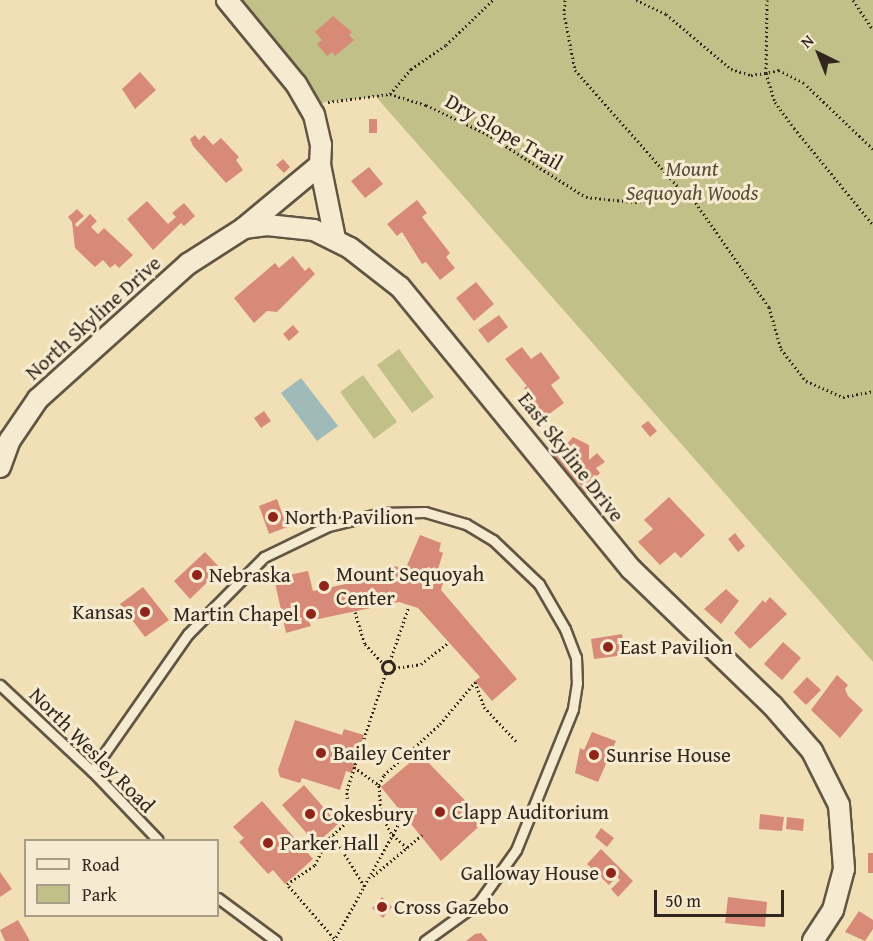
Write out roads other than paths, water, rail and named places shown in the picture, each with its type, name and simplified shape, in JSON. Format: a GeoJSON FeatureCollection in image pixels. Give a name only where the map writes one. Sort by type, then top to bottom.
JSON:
{"type":"FeatureCollection","features":[{"type":"Feature","properties":{"kind":"street"},"geometry":{"type":"LineString","coordinates":[[227,0],[296,84],[310,108],[321,145],[320,165],[335,239]]}},
{"type":"Feature","properties":{"kind":"street","name":"North Skyline Drive"},"geometry":{"type":"LineString","coordinates":[[0,467],[10,440],[38,399],[188,264],[244,228],[320,165]]}},
{"type":"Feature","properties":{"kind":"street","name":"East Skyline Drive"},"geometry":{"type":"LineString","coordinates":[[244,228],[292,226],[335,239],[400,288],[631,569],[793,727],[828,779],[842,823],[844,869],[833,910],[813,941]]}},
{"type":"Feature","properties":{"kind":"lane"},"geometry":{"type":"LineString","coordinates":[[92,771],[188,634],[264,557],[328,526],[382,513],[425,512],[466,524],[493,540],[539,584],[565,629],[576,657],[578,683],[573,709],[516,850],[479,902],[425,941]]}},
{"type":"Feature","properties":{"kind":"lane","name":"North Wesley Road"},"geometry":{"type":"LineString","coordinates":[[0,685],[92,771],[157,839]]}},
{"type":"Feature","properties":{"kind":"lane"},"geometry":{"type":"LineString","coordinates":[[219,899],[276,941]]}},
{"type":"Feature","properties":{"kind":"water"},"geometry":{"type":"Polygon","coordinates":[[[301,378],[338,426],[317,441],[281,393],[301,378]]]}},
{"type":"Feature","properties":{"kind":"place","name":"North Pavilion"},"geometry":{"type":"Point","coordinates":[273,517]}},
{"type":"Feature","properties":{"kind":"place","name":"Nebraska"},"geometry":{"type":"Point","coordinates":[197,575]}},
{"type":"Feature","properties":{"kind":"place","name":"Mount Sequoyah Center"},"geometry":{"type":"Point","coordinates":[324,586]}},
{"type":"Feature","properties":{"kind":"place","name":"Kansas"},"geometry":{"type":"Point","coordinates":[145,612]}},
{"type":"Feature","properties":{"kind":"place","name":"Martin Chapel"},"geometry":{"type":"Point","coordinates":[311,614]}},
{"type":"Feature","properties":{"kind":"place","name":"East Pavilion"},"geometry":{"type":"Point","coordinates":[608,647]}},
{"type":"Feature","properties":{"kind":"place","name":"Bailey Center"},"geometry":{"type":"Point","coordinates":[321,753]}},
{"type":"Feature","properties":{"kind":"place","name":"Sunrise House"},"geometry":{"type":"Point","coordinates":[594,755]}},
{"type":"Feature","properties":{"kind":"place","name":"Clapp Auditorium"},"geometry":{"type":"Point","coordinates":[440,812]}},
{"type":"Feature","properties":{"kind":"place","name":"Cokesbury"},"geometry":{"type":"Point","coordinates":[310,814]}},
{"type":"Feature","properties":{"kind":"place","name":"Parker Hall"},"geometry":{"type":"Point","coordinates":[268,843]}},
{"type":"Feature","properties":{"kind":"place","name":"Galloway House"},"geometry":{"type":"Point","coordinates":[611,873]}},
{"type":"Feature","properties":{"kind":"place","name":"Cross Gazebo"},"geometry":{"type":"Point","coordinates":[382,907]}},
{"type":"Feature","properties":{"kind":"park label","name":"Mount Sequoyah Woods"},"geometry":{"type":"Point","coordinates":[692,181]}}]}
